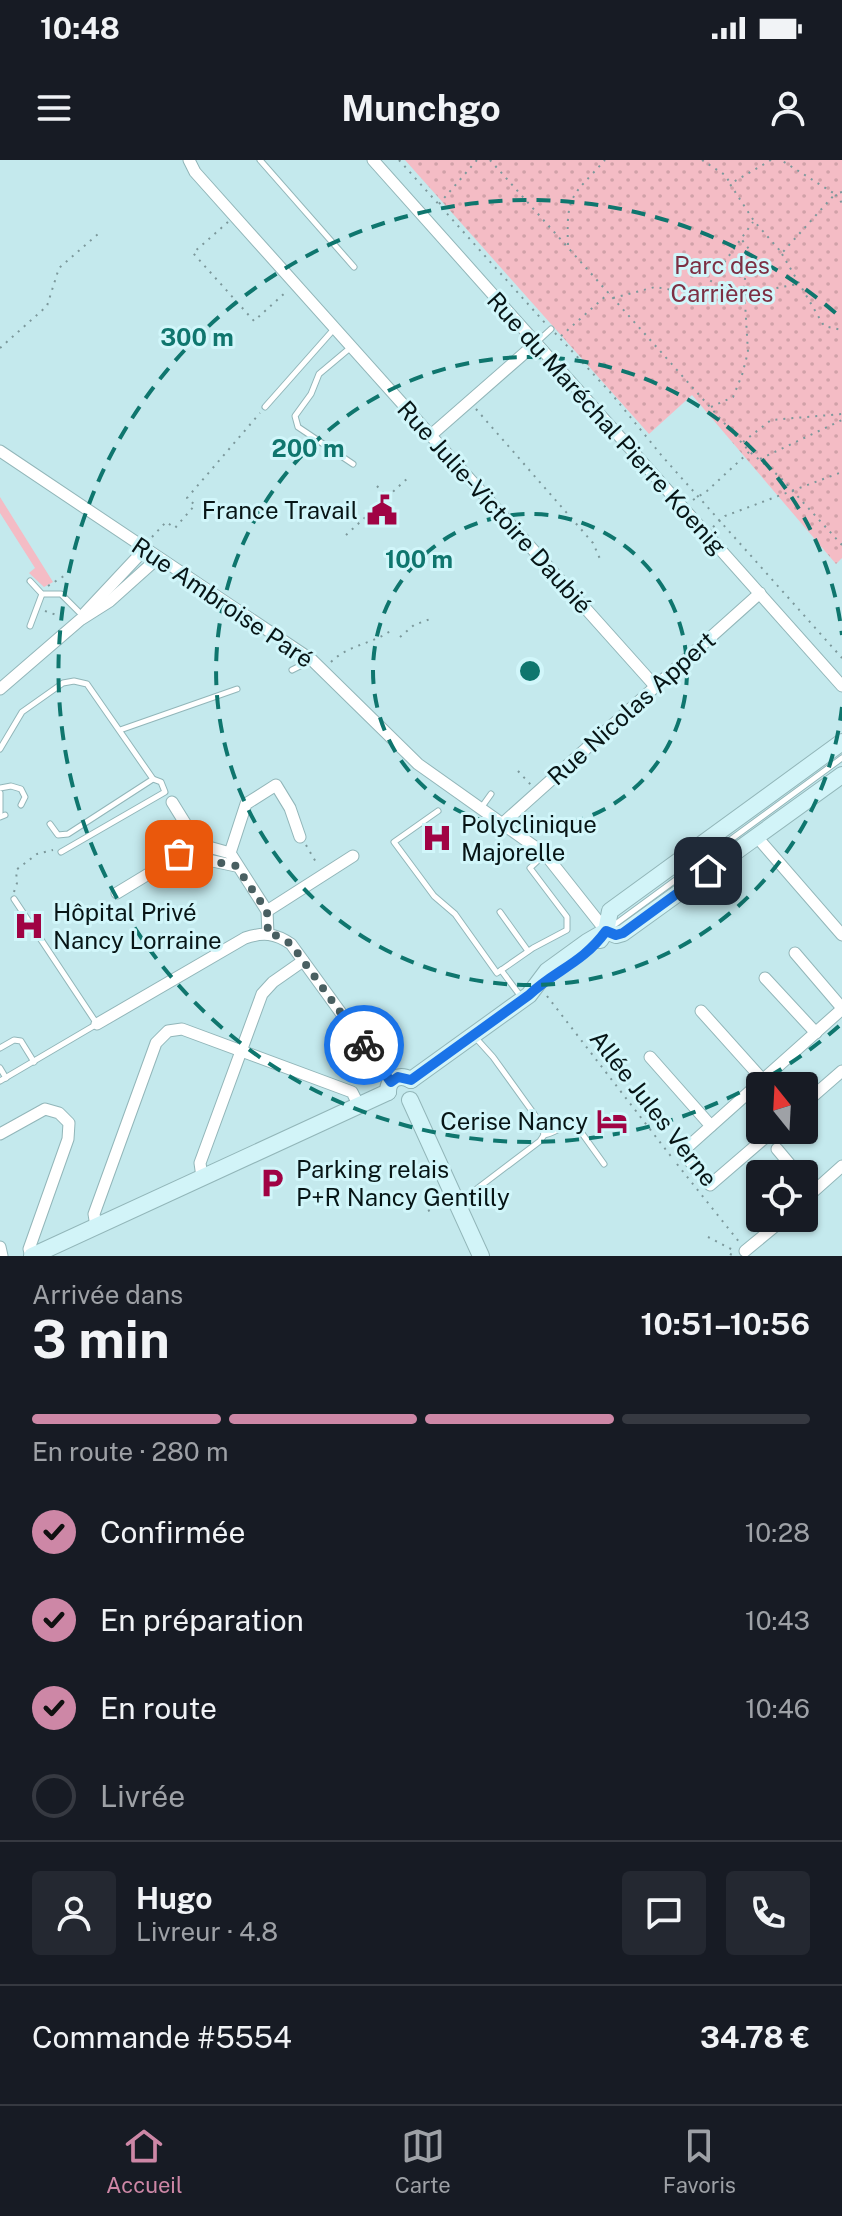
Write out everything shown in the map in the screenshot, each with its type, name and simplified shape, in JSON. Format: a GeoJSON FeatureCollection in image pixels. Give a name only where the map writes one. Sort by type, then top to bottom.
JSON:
{"type":"FeatureCollection","features":[{"type":"Feature","properties":{"kind":"street","name":"Rue Julie-Victoire Daubié"},"geometry":{"type":"LineString","coordinates":[[189,160],[195,172],[294,284],[655,686]]}},
{"type":"Feature","properties":{"kind":"street","name":"Rue du Maréchal Pierre Koenig"},"geometry":{"type":"LineString","coordinates":[[373,160],[842,686]]}},
{"type":"Feature","properties":{"kind":"street"},"geometry":{"type":"LineString","coordinates":[[431,435],[536,343]]}},
{"type":"Feature","properties":{"kind":"street","name":"Rue Ambroise Paré"},"geometry":{"type":"LineString","coordinates":[[0,451],[312,660],[418,764],[545,854],[606,931]]}},
{"type":"Feature","properties":{"kind":"street"},"geometry":{"type":"LineString","coordinates":[[81,618],[144,550]]}},
{"type":"Feature","properties":{"kind":"street"},"geometry":{"type":"LineString","coordinates":[[0,689],[81,618],[110,601],[158,558]]}},
{"type":"Feature","properties":{"kind":"street","name":"Rue Nicolas Appert"},"geometry":{"type":"LineString","coordinates":[[503,823],[760,593]]}},
{"type":"Feature","properties":{"kind":"street"},"geometry":{"type":"LineString","coordinates":[[0,1134],[45,1109],[59,1113],[69,1123],[68,1139],[30,1244],[32,1256],[358,1104],[389,1087],[398,1077],[411,1080],[523,1000],[547,971],[606,931],[610,911],[842,742]]}},
{"type":"Feature","properties":{"kind":"street"},"geometry":{"type":"LineString","coordinates":[[606,931],[616,935],[623,933],[842,775]]}},
{"type":"Feature","properties":{"kind":"street"},"geometry":{"type":"LineString","coordinates":[[268,934],[267,911],[230,853],[246,804],[276,785],[290,808],[300,837]]}},
{"type":"Feature","properties":{"kind":"street"},"geometry":{"type":"LineString","coordinates":[[172,802],[198,844],[230,853]]}},
{"type":"Feature","properties":{"kind":"street"},"geometry":{"type":"LineString","coordinates":[[756,836],[842,935]]}},
{"type":"Feature","properties":{"kind":"street"},"geometry":{"type":"LineString","coordinates":[[117,893],[198,844]]}},
{"type":"Feature","properties":{"kind":"street"},"geometry":{"type":"LineString","coordinates":[[179,854],[236,866]]}},
{"type":"Feature","properties":{"kind":"street"},"geometry":{"type":"LineString","coordinates":[[267,911],[353,856]]}},
{"type":"Feature","properties":{"kind":"street"},"geometry":{"type":"LineString","coordinates":[[97,1024],[245,938],[268,934],[291,944],[389,1087],[396,1103],[403,1104],[410,1100],[415,1091],[411,1080]]}},
{"type":"Feature","properties":{"kind":"street"},"geometry":{"type":"LineString","coordinates":[[772,1072],[842,1008],[795,953]]}},
{"type":"Feature","properties":{"kind":"street"},"geometry":{"type":"LineString","coordinates":[[202,1177],[200,1163],[267,986],[303,961]]}},
{"type":"Feature","properties":{"kind":"street"},"geometry":{"type":"LineString","coordinates":[[765,978],[816,1033]]}},
{"type":"Feature","properties":{"kind":"street"},"geometry":{"type":"LineString","coordinates":[[701,1011],[756,1072]]}},
{"type":"Feature","properties":{"kind":"street"},"geometry":{"type":"LineString","coordinates":[[96,1226],[94,1214],[158,1038],[168,1031],[182,1029],[352,1092],[358,1104]]}},
{"type":"Feature","properties":{"kind":"street"},"geometry":{"type":"LineString","coordinates":[[650,1057],[711,1126]]}},
{"type":"Feature","properties":{"kind":"street"},"geometry":{"type":"LineString","coordinates":[[818,1092],[842,1071]]}},
{"type":"Feature","properties":{"kind":"street"},"geometry":{"type":"LineString","coordinates":[[746,1095],[682,1152],[710,1185],[758,1144]]}},
{"type":"Feature","properties":{"kind":"street"},"geometry":{"type":"LineString","coordinates":[[410,1100],[481,1256]]}},
{"type":"Feature","properties":{"kind":"street"},"geometry":{"type":"LineString","coordinates":[[777,1149],[786,1160]]}},
{"type":"Feature","properties":{"kind":"street"},"geometry":{"type":"LineString","coordinates":[[818,1188],[840,1172]]}},
{"type":"Feature","properties":{"kind":"street"},"geometry":{"type":"LineString","coordinates":[[744,1253],[769,1232]]}},
{"type":"Feature","properties":{"kind":"street"},"geometry":{"type":"LineString","coordinates":[[0,1247],[2,1256]]}},
{"type":"Feature","properties":{"kind":"lane"},"geometry":{"type":"LineString","coordinates":[[260,160],[354,267]]}},
{"type":"Feature","properties":{"kind":"lane"},"geometry":{"type":"LineString","coordinates":[[265,407],[334,328]]}},
{"type":"Feature","properties":{"kind":"lane"},"geometry":{"type":"LineString","coordinates":[[536,343],[551,329]]}},
{"type":"Feature","properties":{"kind":"lane"},"geometry":{"type":"LineString","coordinates":[[351,347],[319,374],[295,421],[298,427],[353,464]]}},
{"type":"Feature","properties":{"kind":"lane"},"geometry":{"type":"LineString","coordinates":[[30,581],[41,592],[61,594],[81,618]]}},
{"type":"Feature","properties":{"kind":"lane"},"geometry":{"type":"LineString","coordinates":[[30,626],[41,592]]}},
{"type":"Feature","properties":{"kind":"lane"},"geometry":{"type":"LineString","coordinates":[[292,670],[312,660]]}},
{"type":"Feature","properties":{"kind":"lane"},"geometry":{"type":"LineString","coordinates":[[0,749],[22,712],[63,683],[74,681],[87,684],[153,779],[161,782],[165,792],[61,852]]}},
{"type":"Feature","properties":{"kind":"lane"},"geometry":{"type":"LineString","coordinates":[[120,730],[237,689]]}},
{"type":"Feature","properties":{"kind":"lane"},"geometry":{"type":"LineString","coordinates":[[606,931],[842,758]]}},
{"type":"Feature","properties":{"kind":"lane"},"geometry":{"type":"LineString","coordinates":[[50,824],[58,835],[68,834],[153,779]]}},
{"type":"Feature","properties":{"kind":"lane"},"geometry":{"type":"LineString","coordinates":[[2,815],[0,790],[11,786],[21,789],[25,797],[21,805]]}},
{"type":"Feature","properties":{"kind":"lane"},"geometry":{"type":"LineString","coordinates":[[481,808],[491,794]]}},
{"type":"Feature","properties":{"kind":"lane"},"geometry":{"type":"LineString","coordinates":[[438,811],[394,842],[434,896],[455,914],[497,973],[569,926],[567,917],[530,868],[545,854]]}},
{"type":"Feature","properties":{"kind":"lane"},"geometry":{"type":"LineString","coordinates":[[0,1068],[3,1080],[97,1024],[14,899]]}},
{"type":"Feature","properties":{"kind":"lane"},"geometry":{"type":"LineString","coordinates":[[500,912],[528,951]]}},
{"type":"Feature","properties":{"kind":"lane"},"geometry":{"type":"LineString","coordinates":[[501,970],[523,1000]]}},
{"type":"Feature","properties":{"kind":"lane"},"geometry":{"type":"LineString","coordinates":[[474,1035],[542,1125],[544,1135]]}},
{"type":"Feature","properties":{"kind":"lane"},"geometry":{"type":"LineString","coordinates":[[0,1048],[14,1040],[21,1041],[34,1062]]}},
{"type":"Feature","properties":{"kind":"lane"},"geometry":{"type":"LineString","coordinates":[[474,1191],[544,1135],[576,1125],[604,1164]]}},
{"type":"Feature","properties":{"kind":"path"},"geometry":{"type":"LineString","coordinates":[[399,160],[551,329]]}},
{"type":"Feature","properties":{"kind":"path"},"geometry":{"type":"LineString","coordinates":[[439,204],[477,160]]}},
{"type":"Feature","properties":{"kind":"path"},"geometry":{"type":"LineString","coordinates":[[490,160],[750,452],[790,489],[842,545]]}},
{"type":"Feature","properties":{"kind":"path"},"geometry":{"type":"LineString","coordinates":[[568,246],[567,210],[571,199],[605,160]]}},
{"type":"Feature","properties":{"kind":"path"},"geometry":{"type":"LineString","coordinates":[[702,160],[725,175],[754,221],[782,253],[824,326],[842,330]]}},
{"type":"Feature","properties":{"kind":"path"},"geometry":{"type":"LineString","coordinates":[[730,184],[771,160]]}},
{"type":"Feature","properties":{"kind":"path"},"geometry":{"type":"LineString","coordinates":[[781,160],[835,194],[842,203]]}},
{"type":"Feature","properties":{"kind":"path"},"geometry":{"type":"LineString","coordinates":[[782,253],[835,194],[842,192]]}},
{"type":"Feature","properties":{"kind":"path"},"geometry":{"type":"LineString","coordinates":[[234,216],[193,253],[254,321],[294,284]]}},
{"type":"Feature","properties":{"kind":"path"},"geometry":{"type":"LineString","coordinates":[[613,298],[655,287],[684,292],[704,291],[754,221]]}},
{"type":"Feature","properties":{"kind":"path"},"geometry":{"type":"LineString","coordinates":[[0,348],[47,306],[59,268],[98,234]]}},
{"type":"Feature","properties":{"kind":"path"},"geometry":{"type":"LineString","coordinates":[[711,407],[733,397],[748,352],[744,294],[749,249],[742,240]]}},
{"type":"Feature","properties":{"kind":"path"},"geometry":{"type":"LineString","coordinates":[[744,294],[798,284]]}},
{"type":"Feature","properties":{"kind":"path"},"geometry":{"type":"LineString","coordinates":[[609,293],[560,337],[842,658]]}},
{"type":"Feature","properties":{"kind":"path"},"geometry":{"type":"LineString","coordinates":[[470,402],[593,543],[600,559]]}},
{"type":"Feature","properties":{"kind":"path"},"geometry":{"type":"LineString","coordinates":[[152,537],[166,522],[175,528],[195,505],[187,498],[265,407]]}},
{"type":"Feature","properties":{"kind":"path"},"geometry":{"type":"LineString","coordinates":[[742,443],[771,420],[842,416]]}},
{"type":"Feature","properties":{"kind":"path"},"geometry":{"type":"LineString","coordinates":[[760,459],[842,416]]}},
{"type":"Feature","properties":{"kind":"path"},"geometry":{"type":"LineString","coordinates":[[691,501],[707,491],[750,452]]}},
{"type":"Feature","properties":{"kind":"path"},"geometry":{"type":"LineString","coordinates":[[706,533],[728,514],[842,472]]}},
{"type":"Feature","properties":{"kind":"path"},"geometry":{"type":"LineString","coordinates":[[346,535],[410,476]]}},
{"type":"Feature","properties":{"kind":"path"},"geometry":{"type":"LineString","coordinates":[[377,486],[387,497]]}},
{"type":"Feature","properties":{"kind":"path"},"geometry":{"type":"LineString","coordinates":[[41,592],[64,576]]}},
{"type":"Feature","properties":{"kind":"path"},"geometry":{"type":"LineString","coordinates":[[36,609],[66,619]]}},
{"type":"Feature","properties":{"kind":"path"},"geometry":{"type":"LineString","coordinates":[[400,637],[414,625],[433,618]]}},
{"type":"Feature","properties":{"kind":"path"},"geometry":{"type":"LineString","coordinates":[[323,670],[341,651],[385,636],[393,629]]}},
{"type":"Feature","properties":{"kind":"path"},"geometry":{"type":"LineString","coordinates":[[518,771],[532,786]]}},
{"type":"Feature","properties":{"kind":"path"},"geometry":{"type":"LineString","coordinates":[[300,837],[324,875]]}},
{"type":"Feature","properties":{"kind":"path"},"geometry":{"type":"LineString","coordinates":[[14,899],[18,868],[41,852],[54,849],[61,852]]}},
{"type":"Feature","properties":{"kind":"path","name":"Allée Jules Verne"},"geometry":{"type":"LineString","coordinates":[[538,985],[744,1253]]}},
{"type":"Feature","properties":{"kind":"path"},"geometry":{"type":"LineString","coordinates":[[428,1211],[443,1203]]}},
{"type":"Feature","properties":{"kind":"path"},"geometry":{"type":"LineString","coordinates":[[708,1237],[733,1250],[730,1256]]}},
{"type":"Feature","properties":{"kind":"green space","name":"Parc des Carrières"},"geometry":{"type":"Polygon","coordinates":[[[405,160],[842,160],[842,558],[836,564],[692,395],[649,434],[405,160]]]}},
{"type":"Feature","properties":{"kind":"green space"},"geometry":{"type":"Polygon","coordinates":[[[0,497],[53,582],[44,587],[29,573],[35,568],[0,513],[0,497]]]}},
{"type":"Feature","properties":{"kind":"way so far"},"geometry":{"type":"LineString","coordinates":[[179,854],[236,866],[267,911],[268,934],[291,944],[364,1045]]}},
{"type":"Feature","properties":{"kind":"place","name":"France Travail"},"geometry":{"type":"Point","coordinates":[382,510]}},
{"type":"Feature","properties":{"kind":"place","name":"Polyclinique Majorelle"},"geometry":{"type":"Point","coordinates":[437,838]}},
{"type":"Feature","properties":{"kind":"place","name":"Hôpital Privé Nancy Lorraine"},"geometry":{"type":"Point","coordinates":[29,926]}},
{"type":"Feature","properties":{"kind":"place","name":"Cerise Nancy"},"geometry":{"type":"Point","coordinates":[612,1121]}},
{"type":"Feature","properties":{"kind":"place","name":"Parking relais P+R Nancy Gentilly"},"geometry":{"type":"Point","coordinates":[272,1183]}},
{"type":"Feature","properties":{"kind":"route"},"geometry":{"type":"LineString","coordinates":[[364,1045],[391,1082],[398,1077],[411,1080],[529,995],[538,985],[552,979],[593,950],[606,931],[616,935],[623,933],[708,871]]}}]}
